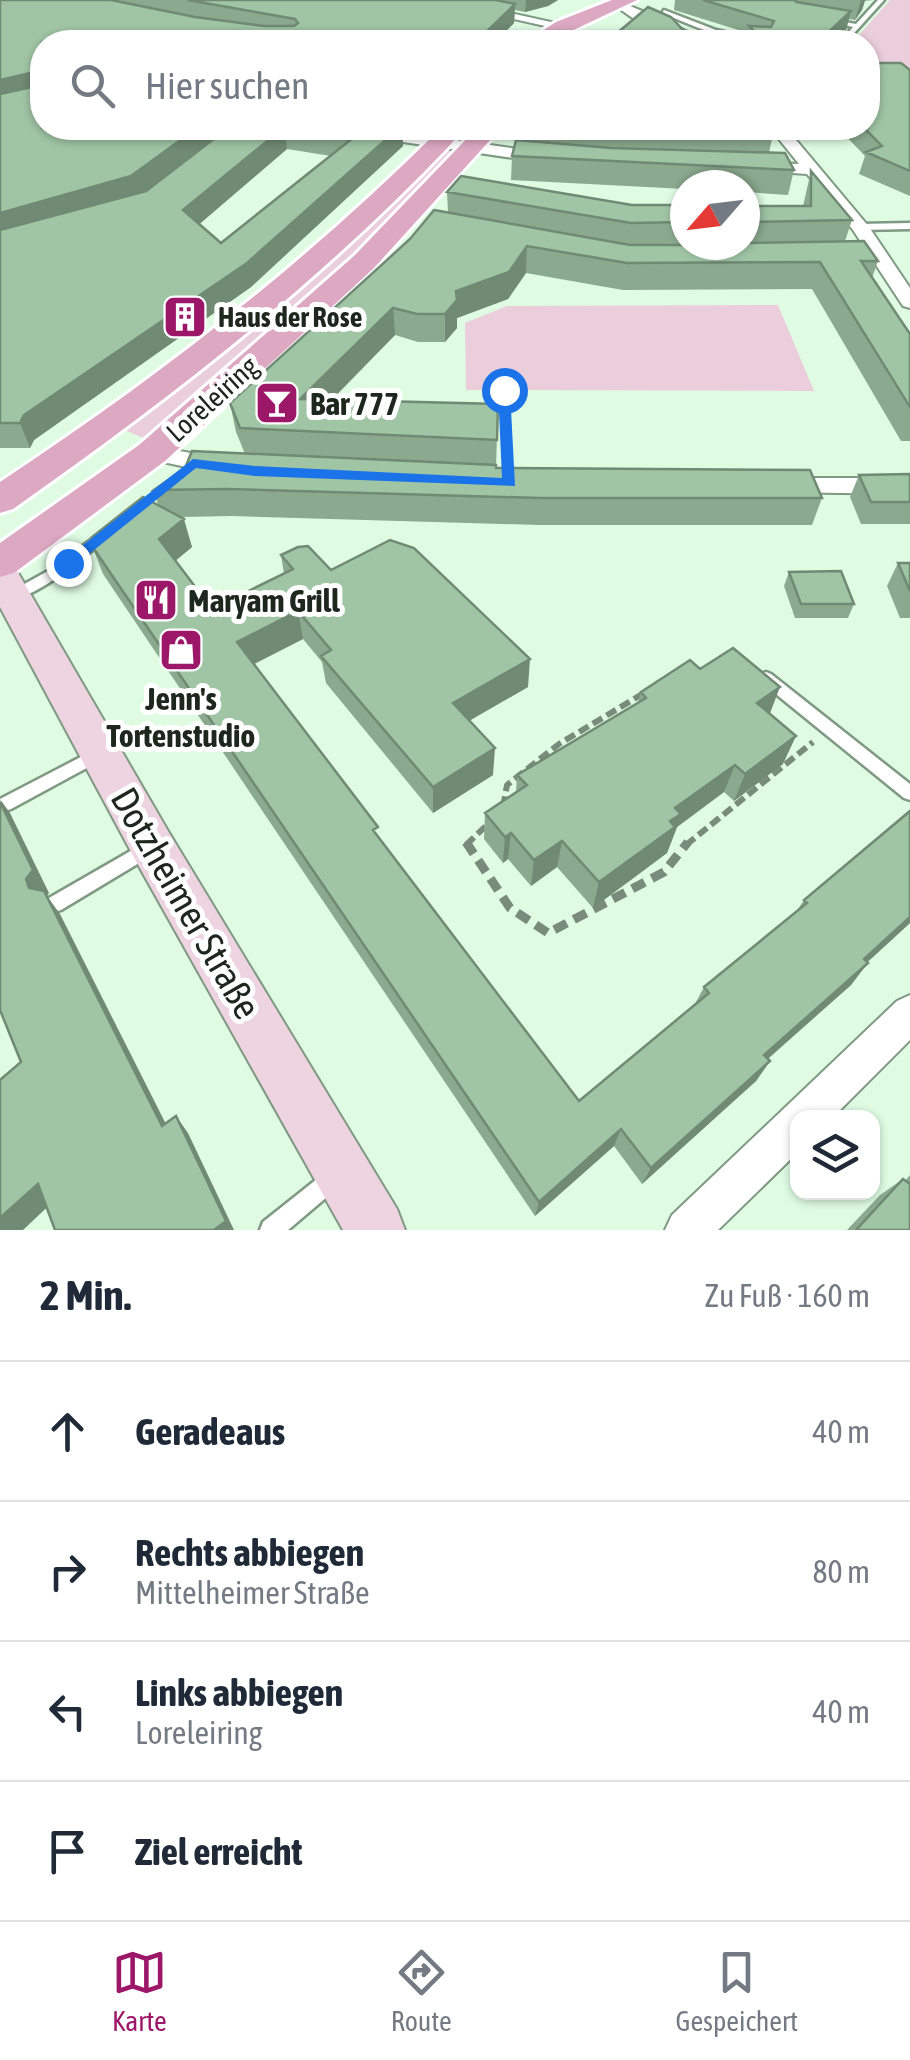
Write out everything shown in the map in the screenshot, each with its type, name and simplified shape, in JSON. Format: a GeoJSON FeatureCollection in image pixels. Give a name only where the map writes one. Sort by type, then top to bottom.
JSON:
{"type":"FeatureCollection","features":[{"type":"Feature","properties":{"kind":"main road"},"geometry":{"type":"LineString","coordinates":[[555,30],[617,9],[658,6]]}},
{"type":"Feature","properties":{"kind":"main road","name":"Loreleiring"},"geometry":{"type":"LineString","coordinates":[[0,500],[156,392],[458,140]]}},
{"type":"Feature","properties":{"kind":"main road","name":"Loreleiring"},"geometry":{"type":"LineString","coordinates":[[4,578],[175,463],[412,224],[461,140]]}},
{"type":"Feature","properties":{"kind":"main road","name":"Dotzheimer Straße"},"geometry":{"type":"LineString","coordinates":[[4,578],[152,846],[376,1230]]}},
{"type":"Feature","properties":{"kind":"street"},"geometry":{"type":"LineString","coordinates":[[434,0],[562,26]]}},
{"type":"Feature","properties":{"kind":"street"},"geometry":{"type":"LineString","coordinates":[[617,9],[653,30]]}},
{"type":"Feature","properties":{"kind":"street"},"geometry":{"type":"LineString","coordinates":[[617,9],[669,30]]}},
{"type":"Feature","properties":{"kind":"street"},"geometry":{"type":"LineString","coordinates":[[482,140],[574,160]]}},
{"type":"Feature","properties":{"kind":"street"},"geometry":{"type":"LineString","coordinates":[[788,140],[860,227],[910,302]]}},
{"type":"Feature","properties":{"kind":"street"},"geometry":{"type":"LineString","coordinates":[[730,166],[813,168]]}},
{"type":"Feature","properties":{"kind":"street"},"geometry":{"type":"LineString","coordinates":[[853,258],[880,258]]}},
{"type":"Feature","properties":{"kind":"street"},"geometry":{"type":"LineString","coordinates":[[175,463],[255,471]]}},
{"type":"Feature","properties":{"kind":"street"},"geometry":{"type":"LineString","coordinates":[[756,486],[910,486]]}},
{"type":"Feature","properties":{"kind":"street"},"geometry":{"type":"LineString","coordinates":[[812,1110],[910,1014]]}},
{"type":"Feature","properties":{"kind":"street"},"geometry":{"type":"LineString","coordinates":[[687,1230],[790,1131]]}},
{"type":"Feature","properties":{"kind":"lane"},"geometry":{"type":"LineString","coordinates":[[854,30],[881,0]]}},
{"type":"Feature","properties":{"kind":"lane"},"geometry":{"type":"LineString","coordinates":[[658,6],[715,30]]}},
{"type":"Feature","properties":{"kind":"lane"},"geometry":{"type":"LineString","coordinates":[[816,19],[857,26]]}},
{"type":"Feature","properties":{"kind":"lane"},"geometry":{"type":"LineString","coordinates":[[860,227],[910,226]]}},
{"type":"Feature","properties":{"kind":"lane"},"geometry":{"type":"LineString","coordinates":[[4,578],[52,574],[123,518]]}},
{"type":"Feature","properties":{"kind":"lane"},"geometry":{"type":"LineString","coordinates":[[752,666],[910,793]]}},
{"type":"Feature","properties":{"kind":"lane"},"geometry":{"type":"LineString","coordinates":[[5,804],[101,753]]}},
{"type":"Feature","properties":{"kind":"lane"},"geometry":{"type":"LineString","coordinates":[[55,904],[152,846]]}},
{"type":"Feature","properties":{"kind":"lane"},"geometry":{"type":"LineString","coordinates":[[271,1230],[342,1171]]}},
{"type":"Feature","properties":{"kind":"path"},"geometry":{"type":"LineString","coordinates":[[504,390],[510,483]]}},
{"type":"Feature","properties":{"kind":"path"},"geometry":{"type":"LineString","coordinates":[[655,687],[559,744],[507,785],[502,812],[465,843],[490,884],[528,926],[548,933],[664,872],[694,834],[830,729]]}},
{"type":"Feature","properties":{"kind":"shaded area"},"geometry":{"type":"Polygon","coordinates":[[[890,0],[910,0],[910,70],[880,64],[880,30],[864,30],[890,0]]]}},
{"type":"Feature","properties":{"kind":"shaded area"},"geometry":{"type":"Polygon","coordinates":[[[449,149],[454,154],[394,222],[150,441],[120,428],[439,151],[449,149]]]}},
{"type":"Feature","properties":{"kind":"shaded area"},"geometry":{"type":"Polygon","coordinates":[[[778,305],[814,391],[466,390],[465,323],[507,306],[778,305]]]}},
{"type":"Feature","properties":{"kind":"building"},"geometry":{"type":"Polygon","coordinates":[[[0,0],[111,0],[264,26],[298,23],[295,19],[188,0],[496,0],[515,4],[488,30],[30,30],[30,73],[0,80],[0,0]]]}},
{"type":"Feature","properties":{"kind":"building"},"geometry":{"type":"Polygon","coordinates":[[[703,0],[796,0],[851,11],[831,30],[753,30],[749,26],[771,27],[774,21],[703,0]]]}},
{"type":"Feature","properties":{"kind":"building"},"geometry":{"type":"Polygon","coordinates":[[[648,7],[671,17],[683,30],[621,30],[648,7]]]}},
{"type":"Feature","properties":{"kind":"building"},"geometry":{"type":"Polygon","coordinates":[[[880,63],[901,63],[910,70],[910,171],[866,152],[882,146],[876,140],[880,140],[880,63]]]}},
{"type":"Feature","properties":{"kind":"building"},"geometry":{"type":"Polygon","coordinates":[[[30,88],[30,140],[180,140],[131,176],[0,213],[0,94],[30,88]]]}},
{"type":"Feature","properties":{"kind":"building"},"geometry":{"type":"Polygon","coordinates":[[[212,140],[268,140],[183,210],[221,243],[350,140],[385,140],[247,263],[24,415],[20,423],[0,423],[0,230],[146,191],[212,140]]]}},
{"type":"Feature","properties":{"kind":"building"},"geometry":{"type":"Polygon","coordinates":[[[516,140],[611,148],[785,153],[794,170],[512,156],[516,140]]]}},
{"type":"Feature","properties":{"kind":"building"},"geometry":{"type":"Polygon","coordinates":[[[811,171],[852,220],[760,222],[760,206],[811,206],[811,171]]]}},
{"type":"Feature","properties":{"kind":"building"},"geometry":{"type":"Polygon","coordinates":[[[461,176],[632,205],[670,205],[670,222],[631,223],[447,192],[461,176]]]}},
{"type":"Feature","properties":{"kind":"building"},"geometry":{"type":"Polygon","coordinates":[[[434,210],[630,245],[670,245],[670,260],[760,260],[760,243],[864,241],[878,261],[861,261],[910,334],[910,407],[820,262],[627,263],[527,246],[509,272],[456,291],[457,300],[445,314],[417,314],[393,308],[300,399],[498,404],[497,440],[240,428],[230,403],[410,239],[434,210]]]}},
{"type":"Feature","properties":{"kind":"building"},"geometry":{"type":"Polygon","coordinates":[[[192,451],[496,468],[810,470],[822,498],[540,498],[154,490],[185,468],[192,451]]]}},
{"type":"Feature","properties":{"kind":"building"},"geometry":{"type":"Polygon","coordinates":[[[910,474],[910,502],[871,502],[859,475],[910,474]]]}},
{"type":"Feature","properties":{"kind":"building"},"geometry":{"type":"Polygon","coordinates":[[[143,497],[184,519],[159,539],[212,609],[293,569],[281,555],[298,547],[308,546],[331,570],[390,540],[414,548],[530,659],[453,703],[495,748],[433,787],[321,656],[331,650],[298,611],[237,642],[378,827],[373,830],[579,1101],[709,993],[704,987],[807,903],[804,900],[910,811],[910,917],[864,959],[868,963],[764,1055],[770,1061],[651,1168],[621,1129],[539,1202],[92,546],[92,537],[143,497]]]}},
{"type":"Feature","properties":{"kind":"building"},"geometry":{"type":"Polygon","coordinates":[[[898,563],[910,563],[910,591],[898,563]]]}},
{"type":"Feature","properties":{"kind":"building"},"geometry":{"type":"Polygon","coordinates":[[[841,571],[854,604],[801,604],[789,572],[841,571]]]}},
{"type":"Feature","properties":{"kind":"building"},"geometry":{"type":"Polygon","coordinates":[[[733,648],[780,687],[757,703],[796,736],[745,774],[735,765],[675,808],[681,814],[670,821],[675,827],[599,882],[562,841],[534,860],[511,833],[505,837],[485,813],[527,785],[517,775],[646,698],[641,692],[690,660],[700,669],[733,648]]]}},
{"type":"Feature","properties":{"kind":"building"},"geometry":{"type":"Polygon","coordinates":[[[0,802],[33,870],[26,879],[29,888],[44,891],[162,1126],[176,1116],[226,1221],[214,1230],[55,1230],[38,1184],[0,1218],[0,1080],[21,1062],[0,1010],[0,802]]]}},
{"type":"Feature","properties":{"kind":"building"},"geometry":{"type":"Polygon","coordinates":[[[903,1179],[910,1184],[910,1230],[856,1230],[903,1179]]]}},
{"type":"Feature","properties":{"kind":"place","name":"Haus der Rose"},"geometry":{"type":"Point","coordinates":[185,317]}},
{"type":"Feature","properties":{"kind":"place","name":"Bar 777"},"geometry":{"type":"Point","coordinates":[277,403]}},
{"type":"Feature","properties":{"kind":"place","name":"Maryam Grill"},"geometry":{"type":"Point","coordinates":[156,600]}},
{"type":"Feature","properties":{"kind":"place","name":"Jenn's Tortenstudio"},"geometry":{"type":"Point","coordinates":[181,650]}},
{"type":"Feature","properties":{"kind":"route"},"geometry":{"type":"LineString","coordinates":[[68,563],[193,463],[255,471],[510,483],[504,390]]}}]}
